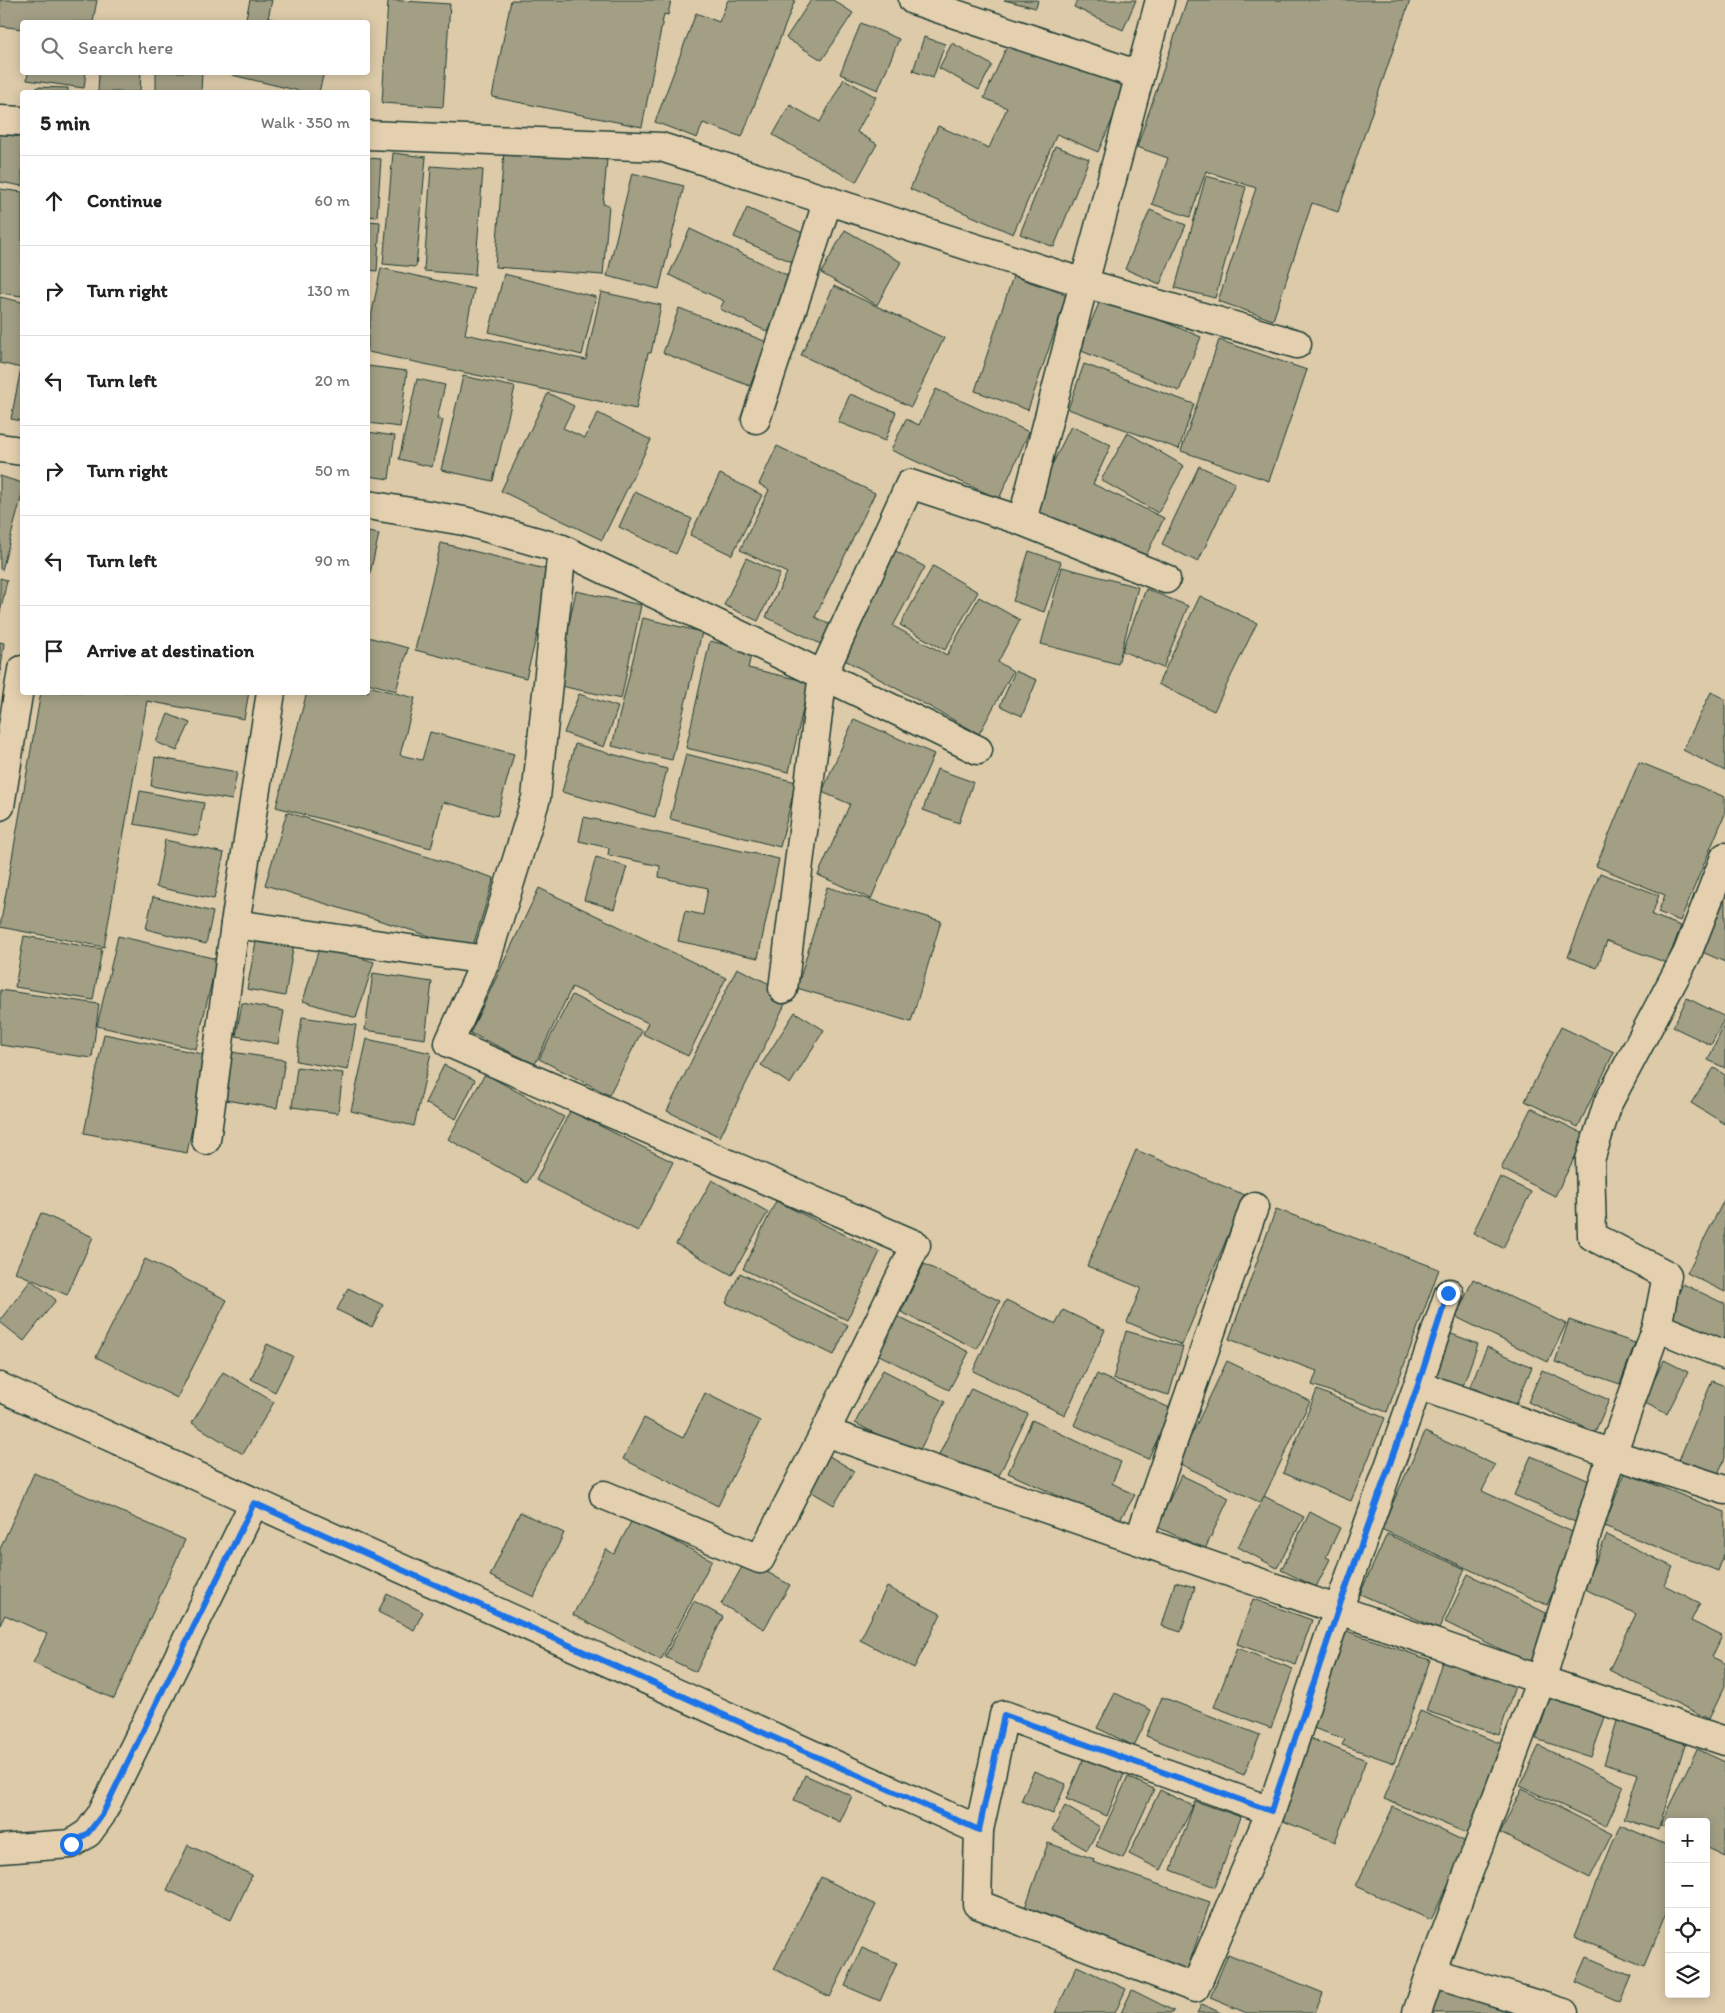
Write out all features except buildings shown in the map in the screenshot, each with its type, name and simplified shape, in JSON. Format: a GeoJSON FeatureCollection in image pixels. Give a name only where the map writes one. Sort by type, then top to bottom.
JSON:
{"type":"FeatureCollection","features":[{"type":"Feature","properties":{"kind":"street"},"geometry":{"type":"LineString","coordinates":[[913,0],[1140,75]]}},
{"type":"Feature","properties":{"kind":"street"},"geometry":{"type":"LineString","coordinates":[[1022,521],[1160,0]]}},
{"type":"Feature","properties":{"kind":"street"},"geometry":{"type":"LineString","coordinates":[[0,120],[20,121]]}},
{"type":"Feature","properties":{"kind":"street"},"geometry":{"type":"LineString","coordinates":[[370,135],[661,146],[1084,283],[1297,344]]}},
{"type":"Feature","properties":{"kind":"street"},"geometry":{"type":"LineString","coordinates":[[756,419],[828,200]]}},
{"type":"Feature","properties":{"kind":"street"},"geometry":{"type":"LineString","coordinates":[[0,448],[20,451]]}},
{"type":"Feature","properties":{"kind":"street"},"geometry":{"type":"LineString","coordinates":[[783,989],[823,674],[910,484],[1022,521],[1166,579]]}},
{"type":"Feature","properties":{"kind":"street"},"geometry":{"type":"LineString","coordinates":[[370,505],[464,521],[562,549],[978,750]]}},
{"type":"Feature","properties":{"kind":"street"},"geometry":{"type":"LineString","coordinates":[[562,549],[536,798],[486,960],[449,1043],[916,1245],[825,1432],[760,1559],[604,1495]]}},
{"type":"Feature","properties":{"kind":"street"},"geometry":{"type":"LineString","coordinates":[[0,806],[20,682]]}},
{"type":"Feature","properties":{"kind":"street"},"geometry":{"type":"LineString","coordinates":[[206,1140],[235,924],[271,695]]}},
{"type":"Feature","properties":{"kind":"street"},"geometry":{"type":"LineString","coordinates":[[1417,2013],[1541,1680],[1612,1454],[1657,1327],[1667,1275],[1592,1236],[1590,1160],[1608,1103],[1687,954],[1725,857]]}},
{"type":"Feature","properties":{"kind":"street"},"geometry":{"type":"LineString","coordinates":[[235,924],[486,960]]}},
{"type":"Feature","properties":{"kind":"street"},"geometry":{"type":"LineString","coordinates":[[1139,1540],[1254,1207]]}},
{"type":"Feature","properties":{"kind":"street"},"geometry":{"type":"LineString","coordinates":[[1271,1811],[1004,1715],[979,1830],[977,1904],[1194,1988],[1271,1811],[1338,1610],[1418,1385],[1448,1293]]}},
{"type":"Feature","properties":{"kind":"street"},"geometry":{"type":"LineString","coordinates":[[1657,1327],[1725,1355]]}},
{"type":"Feature","properties":{"kind":"street"},"geometry":{"type":"LineString","coordinates":[[1418,1385],[1612,1454],[1725,1490]]}},
{"type":"Feature","properties":{"kind":"street"},"geometry":{"type":"LineString","coordinates":[[0,1387],[979,1830]]}},
{"type":"Feature","properties":{"kind":"street"},"geometry":{"type":"LineString","coordinates":[[825,1432],[1541,1680],[1725,1741]]}},
{"type":"Feature","properties":{"kind":"street"},"geometry":{"type":"LineString","coordinates":[[0,1849],[71,1844],[88,1833],[102,1815],[254,1503]]}},
{"type":"Feature","properties":{"kind":"street"},"geometry":{"type":"LineString","coordinates":[[1431,1972],[1564,2013]]}},
{"type":"Feature","properties":{"kind":"route"},"geometry":{"type":"LineString","coordinates":[[71,1844],[88,1833],[102,1815],[254,1503],[979,1830],[1004,1715],[1271,1811],[1338,1610],[1418,1385],[1448,1293]]}}]}
